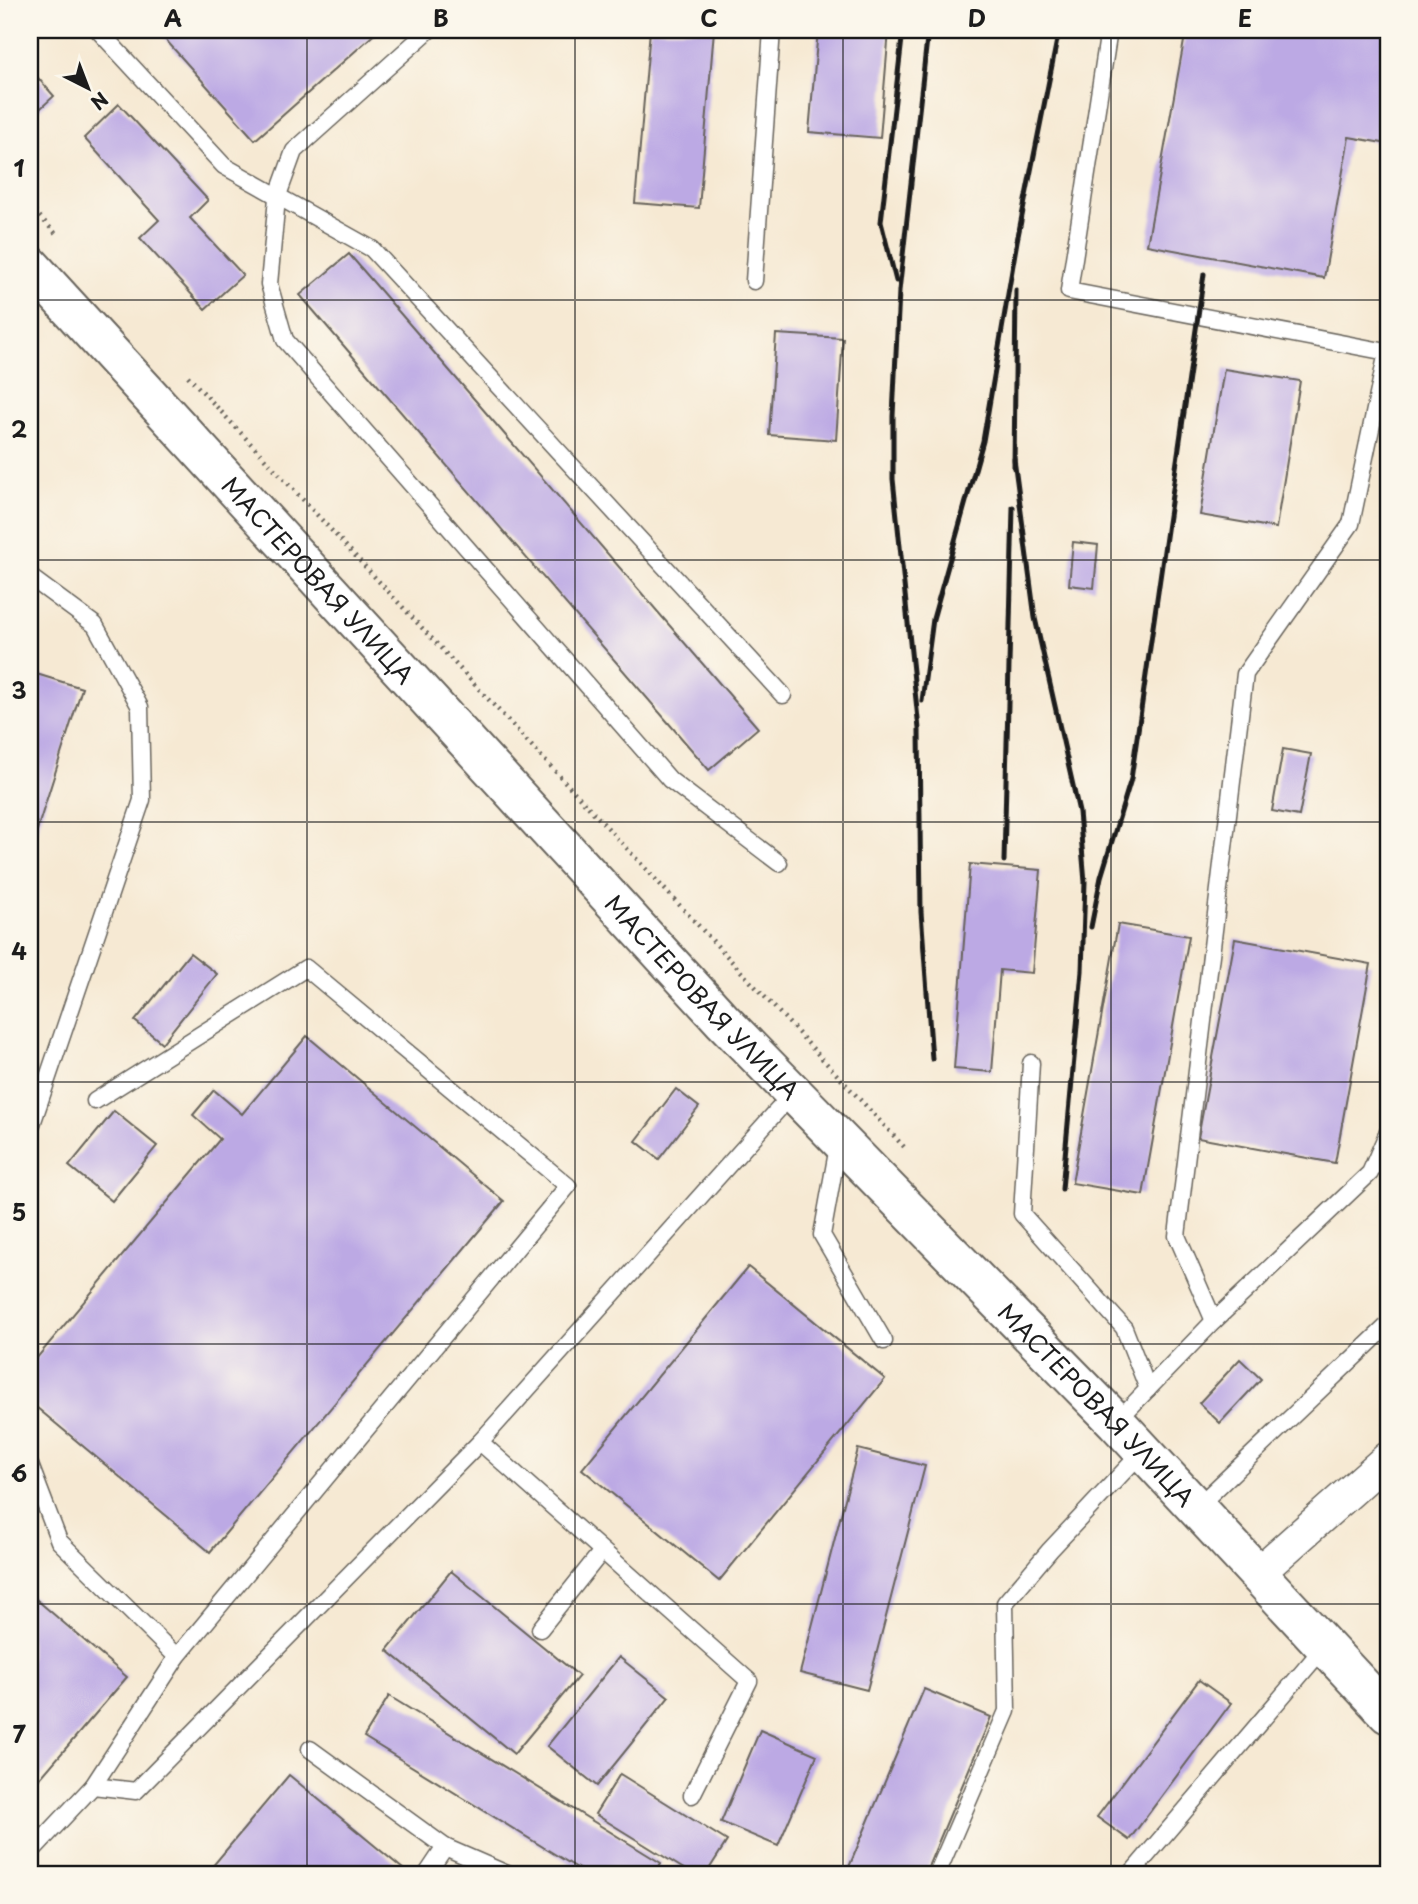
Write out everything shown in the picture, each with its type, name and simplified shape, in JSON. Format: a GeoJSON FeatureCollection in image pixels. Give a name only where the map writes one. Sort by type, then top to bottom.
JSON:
{"type":"FeatureCollection","features":[{"type":"Feature","properties":{"kind":"main road","name":"МАСТЕРОВАЯ УЛИЦА"},"geometry":{"type":"LineString","coordinates":[[30,265],[713,1011],[1116,1422],[1388,1714]]}},
{"type":"Feature","properties":{"kind":"street"},"geometry":{"type":"LineString","coordinates":[[1257,1574],[1388,1458]]}},
{"type":"Feature","properties":{"kind":"lane"},"geometry":{"type":"LineString","coordinates":[[98,30],[224,166],[372,249],[783,695]]}},
{"type":"Feature","properties":{"kind":"lane"},"geometry":{"type":"LineString","coordinates":[[429,30],[294,151],[277,198],[269,284],[285,340],[670,780],[779,863]]}},
{"type":"Feature","properties":{"kind":"lane"},"geometry":{"type":"LineString","coordinates":[[754,281],[772,30]]}},
{"type":"Feature","properties":{"kind":"lane"},"geometry":{"type":"LineString","coordinates":[[1109,30],[1069,292],[1388,351],[1351,524],[1245,674],[1177,1237],[1214,1321]]}},
{"type":"Feature","properties":{"kind":"lane"},"geometry":{"type":"LineString","coordinates":[[30,577],[95,625],[139,707],[142,800],[30,1130]]}},
{"type":"Feature","properties":{"kind":"lane"},"geometry":{"type":"LineString","coordinates":[[30,1853],[93,1786],[177,1657],[568,1186],[306,968],[94,1101]]}},
{"type":"Feature","properties":{"kind":"lane"},"geometry":{"type":"LineString","coordinates":[[1031,1063],[1022,1214],[1124,1328],[1148,1389]]}},
{"type":"Feature","properties":{"kind":"lane"},"geometry":{"type":"LineString","coordinates":[[93,1786],[136,1791],[480,1442],[794,1092]]}},
{"type":"Feature","properties":{"kind":"lane"},"geometry":{"type":"LineString","coordinates":[[1116,1422],[1214,1321],[1370,1173],[1388,1132]]}},
{"type":"Feature","properties":{"kind":"lane"},"geometry":{"type":"LineString","coordinates":[[839,1139],[822,1235],[884,1341]]}},
{"type":"Feature","properties":{"kind":"lane"},"geometry":{"type":"LineString","coordinates":[[1196,1508],[1388,1325]]}},
{"type":"Feature","properties":{"kind":"lane"},"geometry":{"type":"LineString","coordinates":[[480,1442],[749,1681],[692,1795]]}},
{"type":"Feature","properties":{"kind":"lane"},"geometry":{"type":"LineString","coordinates":[[937,1874],[1007,1711],[1005,1603],[1050,1549],[1143,1451]]}},
{"type":"Feature","properties":{"kind":"lane"},"geometry":{"type":"LineString","coordinates":[[30,1465],[59,1541],[177,1657]]}},
{"type":"Feature","properties":{"kind":"lane"},"geometry":{"type":"LineString","coordinates":[[540,1629],[602,1551]]}},
{"type":"Feature","properties":{"kind":"lane"},"geometry":{"type":"LineString","coordinates":[[1131,1874],[1324,1647]]}},
{"type":"Feature","properties":{"kind":"lane"},"geometry":{"type":"LineString","coordinates":[[310,1749],[445,1847],[507,1874]]}},
{"type":"Feature","properties":{"kind":"lane"},"geometry":{"type":"LineString","coordinates":[[427,1874],[445,1847]]}},
{"type":"Feature","properties":{"kind":"path"},"geometry":{"type":"LineString","coordinates":[[30,206],[58,237]]}},
{"type":"Feature","properties":{"kind":"path"},"geometry":{"type":"LineString","coordinates":[[181,369],[911,1154]]}},
{"type":"Feature","properties":{"kind":"building"},"geometry":{"type":"Polygon","coordinates":[[[157,30],[379,30],[255,140],[157,30]]]}},
{"type":"Feature","properties":{"kind":"building"},"geometry":{"type":"Polygon","coordinates":[[[650,30],[714,30],[699,208],[635,203],[650,30]]]}},
{"type":"Feature","properties":{"kind":"building"},"geometry":{"type":"Polygon","coordinates":[[[818,30],[889,30],[880,138],[809,132],[818,30]]]}},
{"type":"Feature","properties":{"kind":"building"},"geometry":{"type":"Polygon","coordinates":[[[1186,30],[1388,30],[1388,144],[1349,137],[1324,278],[1147,245],[1186,30]]]}},
{"type":"Feature","properties":{"kind":"building"},"geometry":{"type":"Polygon","coordinates":[[[30,69],[54,96],[30,118],[30,69]]]}},
{"type":"Feature","properties":{"kind":"building"},"geometry":{"type":"Polygon","coordinates":[[[119,104],[208,200],[190,218],[243,275],[205,309],[140,238],[159,220],[84,138],[119,104]]]}},
{"type":"Feature","properties":{"kind":"building"},"geometry":{"type":"Polygon","coordinates":[[[349,254],[758,728],[709,770],[300,295],[349,254]]]}},
{"type":"Feature","properties":{"kind":"building"},"geometry":{"type":"Polygon","coordinates":[[[776,334],[843,338],[836,440],[769,435],[776,334]]]}},
{"type":"Feature","properties":{"kind":"building"},"geometry":{"type":"Polygon","coordinates":[[[1224,369],[1300,381],[1276,528],[1200,515],[1224,369]]]}},
{"type":"Feature","properties":{"kind":"building"},"geometry":{"type":"Polygon","coordinates":[[[1073,542],[1098,545],[1094,588],[1069,585],[1073,542]]]}},
{"type":"Feature","properties":{"kind":"building"},"geometry":{"type":"Polygon","coordinates":[[[30,672],[82,688],[30,852],[30,672]]]}},
{"type":"Feature","properties":{"kind":"building"},"geometry":{"type":"Polygon","coordinates":[[[1283,749],[1311,754],[1299,816],[1272,811],[1283,749]]]}},
{"type":"Feature","properties":{"kind":"building"},"geometry":{"type":"Polygon","coordinates":[[[970,864],[1041,870],[1032,973],[1000,970],[992,1072],[954,1069],[970,864]]]}},
{"type":"Feature","properties":{"kind":"building"},"geometry":{"type":"Polygon","coordinates":[[[1118,924],[1189,936],[1143,1195],[1072,1183],[1118,924]]]}},
{"type":"Feature","properties":{"kind":"building"},"geometry":{"type":"Polygon","coordinates":[[[1235,939],[1371,964],[1335,1163],[1198,1138],[1235,939]]]}},
{"type":"Feature","properties":{"kind":"building"},"geometry":{"type":"Polygon","coordinates":[[[190,953],[217,974],[162,1043],[135,1021],[190,953]]]}},
{"type":"Feature","properties":{"kind":"building"},"geometry":{"type":"Polygon","coordinates":[[[307,1036],[504,1201],[210,1552],[30,1402],[30,1366],[220,1139],[193,1115],[214,1090],[242,1114],[307,1036]]]}},
{"type":"Feature","properties":{"kind":"building"},"geometry":{"type":"Polygon","coordinates":[[[676,1089],[699,1107],[659,1159],[636,1141],[676,1089]]]}},
{"type":"Feature","properties":{"kind":"building"},"geometry":{"type":"Polygon","coordinates":[[[114,1111],[157,1146],[112,1201],[69,1166],[114,1111]]]}},
{"type":"Feature","properties":{"kind":"building"},"geometry":{"type":"Polygon","coordinates":[[[748,1267],[885,1379],[719,1581],[582,1469],[748,1267]]]}},
{"type":"Feature","properties":{"kind":"building"},"geometry":{"type":"Polygon","coordinates":[[[1240,1359],[1261,1379],[1220,1423],[1199,1403],[1240,1359]]]}},
{"type":"Feature","properties":{"kind":"building"},"geometry":{"type":"Polygon","coordinates":[[[858,1449],[925,1466],[867,1690],[800,1673],[858,1449]]]}},
{"type":"Feature","properties":{"kind":"building"},"geometry":{"type":"Polygon","coordinates":[[[451,1571],[579,1676],[514,1754],[387,1650],[451,1571]]]}},
{"type":"Feature","properties":{"kind":"building"},"geometry":{"type":"Polygon","coordinates":[[[30,1594],[127,1677],[30,1790],[30,1594]]]}},
{"type":"Feature","properties":{"kind":"building"},"geometry":{"type":"Polygon","coordinates":[[[619,1657],[669,1697],[597,1786],[547,1746],[619,1657]]]}},
{"type":"Feature","properties":{"kind":"building"},"geometry":{"type":"Polygon","coordinates":[[[1199,1680],[1231,1703],[1129,1840],[1097,1817],[1199,1680]]]}},
{"type":"Feature","properties":{"kind":"building"},"geometry":{"type":"Polygon","coordinates":[[[924,1689],[991,1717],[925,1874],[846,1874],[924,1689]]]}},
{"type":"Feature","properties":{"kind":"building"},"geometry":{"type":"Polygon","coordinates":[[[389,1696],[661,1863],[655,1874],[587,1874],[364,1737],[389,1696]]]}},
{"type":"Feature","properties":{"kind":"building"},"geometry":{"type":"Polygon","coordinates":[[[760,1730],[817,1755],[778,1846],[721,1822],[760,1730]]]}},
{"type":"Feature","properties":{"kind":"building"},"geometry":{"type":"Polygon","coordinates":[[[620,1774],[727,1841],[706,1874],[692,1874],[595,1814],[620,1774]]]}},
{"type":"Feature","properties":{"kind":"building"},"geometry":{"type":"Polygon","coordinates":[[[289,1775],[409,1874],[206,1874],[289,1775]]]}},
{"type":"Feature","properties":{"kind":"railway"},"geometry":{"type":"LineString","coordinates":[[896,281],[881,222],[903,30]]}},
{"type":"Feature","properties":{"kind":"railway"},"geometry":{"type":"LineString","coordinates":[[928,30],[899,291],[893,479],[919,729],[921,912],[932,1059]]}},
{"type":"Feature","properties":{"kind":"railway"},"geometry":{"type":"LineString","coordinates":[[922,701],[933,619],[983,441],[1017,241],[1059,30]]}},
{"type":"Feature","properties":{"kind":"railway"},"geometry":{"type":"LineString","coordinates":[[1091,927],[1101,877],[1131,779],[1204,274]]}},
{"type":"Feature","properties":{"kind":"railway"},"geometry":{"type":"LineString","coordinates":[[1014,468],[1016,290]]}},
{"type":"Feature","properties":{"kind":"railway"},"geometry":{"type":"LineString","coordinates":[[1014,459],[1035,618],[1079,812],[1085,882],[1082,971],[1062,1189]]}},
{"type":"Feature","properties":{"kind":"railway"},"geometry":{"type":"LineString","coordinates":[[1004,861],[1013,507]]}}]}
